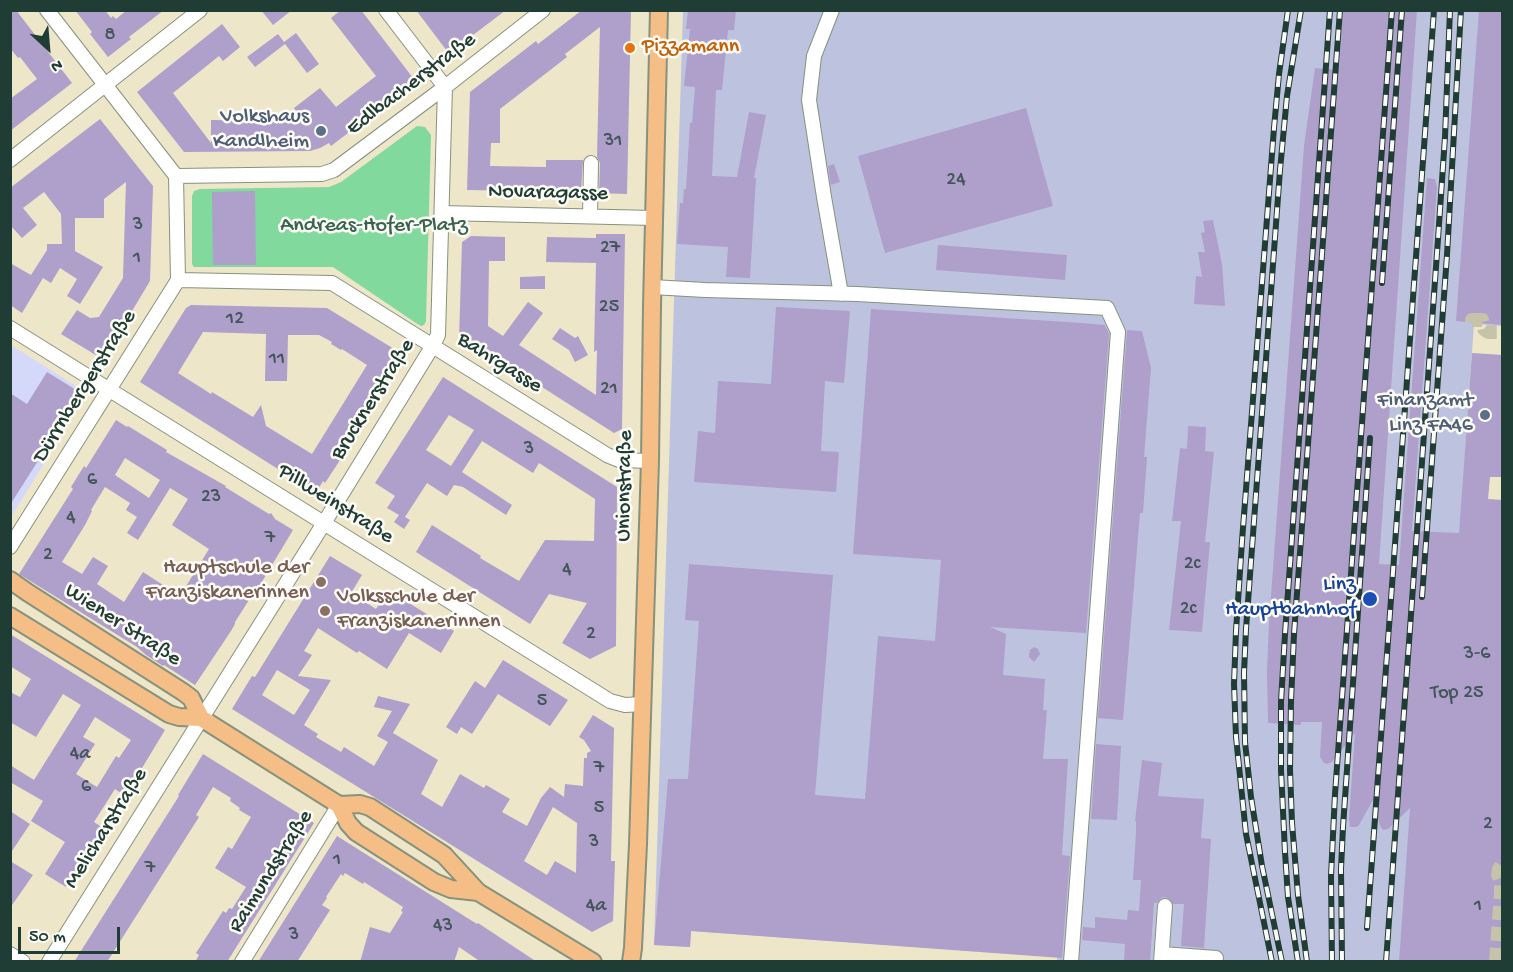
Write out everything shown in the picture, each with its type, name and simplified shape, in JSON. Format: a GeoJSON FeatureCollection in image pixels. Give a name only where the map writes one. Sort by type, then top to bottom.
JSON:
{"type":"FeatureCollection","features":[{"type":"Feature","properties":{"kind":"main road","name":"Unionstraße"},"geometry":{"type":"LineString","coordinates":[[631,962],[643,704],[659,10]]}},
{"type":"Feature","properties":{"kind":"main road","name":"Wiener Straße"},"geometry":{"type":"LineString","coordinates":[[10,580],[183,692],[191,699],[201,718]]}},
{"type":"Feature","properties":{"kind":"main road","name":"Wiener Straße"},"geometry":{"type":"LineString","coordinates":[[10,616],[169,714],[201,718],[339,805],[356,831],[434,882],[451,889],[478,892]]}},
{"type":"Feature","properties":{"kind":"main road","name":"Wiener Straße"},"geometry":{"type":"LineString","coordinates":[[339,805],[360,804],[370,807],[444,855],[478,892],[593,962]]}},
{"type":"Feature","properties":{"kind":"street"},"geometry":{"type":"LineString","coordinates":[[47,10],[176,176],[177,280]]}},
{"type":"Feature","properties":{"kind":"street"},"geometry":{"type":"LineString","coordinates":[[10,160],[200,10]]}},
{"type":"Feature","properties":{"kind":"street"},"geometry":{"type":"LineString","coordinates":[[386,10],[445,87]]}},
{"type":"Feature","properties":{"kind":"street","name":"Edlbacherstraße"},"geometry":{"type":"LineString","coordinates":[[176,176],[322,174],[334,170],[543,10]]}},
{"type":"Feature","properties":{"kind":"street"},"geometry":{"type":"LineString","coordinates":[[832,10],[814,56],[809,100],[841,294]]}},
{"type":"Feature","properties":{"kind":"street","name":"Brucknerstraße"},"geometry":{"type":"LineString","coordinates":[[201,718],[324,523],[438,335],[445,87]]}},
{"type":"Feature","properties":{"kind":"street"},"geometry":{"type":"LineString","coordinates":[[590,216],[591,163]]}},
{"type":"Feature","properties":{"kind":"street","name":"Novaragasse"},"geometry":{"type":"LineString","coordinates":[[442,213],[654,218]]}},
{"type":"Feature","properties":{"kind":"street","name":"Bahrgasse"},"geometry":{"type":"LineString","coordinates":[[177,280],[332,283],[607,455],[619,460],[650,461]]}},
{"type":"Feature","properties":{"kind":"street","name":"Dürrnbergerstraße"},"geometry":{"type":"LineString","coordinates":[[10,547],[177,280]]}},
{"type":"Feature","properties":{"kind":"street"},"geometry":{"type":"LineString","coordinates":[[652,287],[1107,308],[1118,332],[1071,962]]}},
{"type":"Feature","properties":{"kind":"street","name":"Pillweinstraße"},"geometry":{"type":"LineString","coordinates":[[10,328],[610,701],[625,705],[643,704]]}},
{"type":"Feature","properties":{"kind":"street","name":"Melicharstraße"},"geometry":{"type":"LineString","coordinates":[[49,962],[201,718]]}},
{"type":"Feature","properties":{"kind":"street","name":"Raimundstraße"},"geometry":{"type":"LineString","coordinates":[[242,962],[339,805]]}},
{"type":"Feature","properties":{"kind":"street"},"geometry":{"type":"LineString","coordinates":[[1165,906],[1161,958],[1216,958]]}},
{"type":"Feature","properties":{"kind":"street"},"geometry":{"type":"LineString","coordinates":[[10,954],[23,962]]}},
{"type":"Feature","properties":{"kind":"shaded area"},"geometry":{"type":"Polygon","coordinates":[[[683,11],[1502,11],[1502,326],[1474,324],[1441,801],[1449,961],[1057,962],[1057,957],[691,931],[690,947],[654,945],[683,11]]]}},
{"type":"Feature","properties":{"kind":"shaded area"},"geometry":{"type":"Polygon","coordinates":[[[11,345],[82,390],[85,397],[11,517],[11,345]]]}},
{"type":"Feature","properties":{"kind":"green space","name":"Andreas-Hofer-Platz"},"geometry":{"type":"Polygon","coordinates":[[[417,126],[425,127],[431,135],[426,321],[424,325],[416,323],[333,267],[194,267],[192,264],[192,196],[194,191],[200,189],[329,187],[341,182],[417,126]]]}},
{"type":"Feature","properties":{"kind":"building"},"geometry":{"type":"Polygon","coordinates":[[[10,10],[16,10],[72,83],[10,131],[10,99],[37,79],[10,48],[10,10]]]}},
{"type":"Feature","properties":{"kind":"building"},"geometry":{"type":"Polygon","coordinates":[[[75,10],[105,10],[111,18],[113,16],[116,19],[127,10],[164,10],[129,37],[131,39],[108,57],[75,10]]]}},
{"type":"Feature","properties":{"kind":"building"},"geometry":{"type":"Polygon","coordinates":[[[261,10],[292,10],[273,25],[261,10]]]}},
{"type":"Feature","properties":{"kind":"building"},"geometry":{"type":"Polygon","coordinates":[[[341,10],[361,10],[413,78],[412,84],[331,146],[329,143],[310,151],[184,152],[137,92],[222,24],[240,47],[223,61],[219,56],[173,93],[211,143],[211,120],[303,121],[294,108],[320,88],[336,107],[376,76],[331,18],[341,10]]]}},
{"type":"Feature","properties":{"kind":"building"},"geometry":{"type":"Polygon","coordinates":[[[416,10],[506,10],[452,51],[447,51],[416,10]]]}},
{"type":"Feature","properties":{"kind":"building"},"geometry":{"type":"Polygon","coordinates":[[[582,10],[631,10],[627,194],[599,193],[600,163],[597,157],[600,27],[565,54],[567,57],[500,109],[500,143],[491,143],[490,166],[546,167],[546,160],[583,160],[581,192],[467,190],[470,92],[536,41],[538,44],[582,10]]]}},
{"type":"Feature","properties":{"kind":"building"},"geometry":{"type":"Polygon","coordinates":[[[688,10],[736,10],[734,30],[728,30],[722,90],[716,90],[712,176],[737,177],[749,112],[766,115],[754,178],[756,178],[750,278],[726,277],[728,247],[677,244],[680,203],[683,203],[684,189],[686,189],[690,123],[692,123],[695,87],[684,86],[690,29],[686,29],[688,10]]]}},
{"type":"Feature","properties":{"kind":"building"},"geometry":{"type":"Polygon","coordinates":[[[1343,10],[1417,10],[1379,564],[1399,565],[1427,178],[1435,179],[1437,188],[1412,531],[1459,533],[1472,353],[1503,355],[1503,477],[1490,477],[1488,499],[1503,500],[1503,962],[1399,962],[1410,808],[1388,829],[1383,830],[1373,800],[1359,825],[1350,827],[1355,733],[1332,762],[1327,764],[1320,757],[1322,722],[1301,722],[1301,725],[1268,723],[1269,623],[1304,146],[1315,68],[1339,70],[1343,10]]]}},
{"type":"Feature","properties":{"kind":"building"},"geometry":{"type":"Polygon","coordinates":[[[1479,10],[1503,10],[1503,325],[1456,321],[1479,10]]]}},
{"type":"Feature","properties":{"kind":"building"},"geometry":{"type":"Polygon","coordinates":[[[296,33],[319,64],[307,73],[285,44],[255,67],[247,57],[278,34],[284,42],[296,33]]]}},
{"type":"Feature","properties":{"kind":"building"},"geometry":{"type":"Polygon","coordinates":[[[1026,108],[1053,206],[885,253],[858,156],[1026,108]]]}},
{"type":"Feature","properties":{"kind":"building"},"geometry":{"type":"Polygon","coordinates":[[[100,119],[153,186],[150,281],[105,356],[99,357],[61,334],[77,310],[90,318],[99,317],[123,278],[126,182],[104,199],[104,218],[75,218],[75,251],[103,267],[80,304],[67,296],[77,279],[60,268],[51,283],[43,278],[22,313],[10,305],[10,263],[31,275],[47,250],[47,244],[62,244],[61,214],[44,192],[23,208],[37,225],[22,238],[10,225],[10,188],[100,119]]]}},
{"type":"Feature","properties":{"kind":"building"},"geometry":{"type":"Polygon","coordinates":[[[834,164],[840,182],[831,185],[828,166],[834,164]]]}},
{"type":"Feature","properties":{"kind":"building"},"geometry":{"type":"Polygon","coordinates":[[[255,191],[256,265],[213,265],[212,192],[255,191]]]}},
{"type":"Feature","properties":{"kind":"building"},"geometry":{"type":"Polygon","coordinates":[[[1213,220],[1222,264],[1225,306],[1194,304],[1196,276],[1202,277],[1198,252],[1205,252],[1201,233],[1205,232],[1203,221],[1213,220]]]}},
{"type":"Feature","properties":{"kind":"building"},"geometry":{"type":"Polygon","coordinates":[[[596,234],[625,234],[622,429],[614,433],[531,380],[529,383],[459,338],[462,242],[471,236],[505,237],[505,261],[489,261],[488,326],[503,336],[528,302],[543,313],[519,345],[596,395],[597,350],[594,352],[596,263],[546,262],[547,237],[596,238],[596,234]]]}},
{"type":"Feature","properties":{"kind":"building"},"geometry":{"type":"Polygon","coordinates":[[[938,245],[1067,255],[1065,280],[936,270],[938,245]]]}},
{"type":"Feature","properties":{"kind":"building"},"geometry":{"type":"Polygon","coordinates":[[[545,276],[545,289],[520,289],[520,277],[545,276]]]}},
{"type":"Feature","properties":{"kind":"building"},"geometry":{"type":"Polygon","coordinates":[[[191,305],[327,308],[404,355],[339,455],[342,457],[316,493],[140,382],[186,308],[191,305]],[[203,332],[178,373],[253,417],[261,405],[266,426],[312,454],[367,365],[319,335],[288,335],[287,381],[265,381],[266,334],[203,332]]]}},
{"type":"Feature","properties":{"kind":"building"},"geometry":{"type":"Polygon","coordinates":[[[776,307],[850,311],[844,383],[825,381],[821,451],[839,452],[836,492],[694,482],[698,431],[715,433],[718,381],[771,384],[776,307]]]}},
{"type":"Feature","properties":{"kind":"building"},"geometry":{"type":"Polygon","coordinates":[[[871,309],[1105,325],[1109,334],[1086,633],[990,627],[1006,634],[1003,675],[1045,679],[1043,710],[1047,710],[1043,759],[1068,759],[1062,855],[1070,856],[1062,958],[691,931],[690,947],[654,945],[668,779],[688,779],[699,621],[685,620],[689,564],[833,575],[815,795],[865,799],[878,636],[935,641],[941,560],[853,554],[871,309]]]}},
{"type":"Feature","properties":{"kind":"building"},"geometry":{"type":"Polygon","coordinates":[[[560,328],[575,338],[578,336],[588,355],[575,362],[569,350],[552,339],[560,328]]]}},
{"type":"Feature","properties":{"kind":"building"},"geometry":{"type":"Polygon","coordinates":[[[1127,330],[1142,331],[1151,368],[1144,457],[1147,457],[1143,513],[1140,513],[1123,720],[1098,718],[1127,330]]]}},
{"type":"Feature","properties":{"kind":"building"},"geometry":{"type":"Polygon","coordinates":[[[47,372],[81,393],[10,505],[10,393],[27,404],[47,372]]]}},
{"type":"Feature","properties":{"kind":"building"},"geometry":{"type":"Polygon","coordinates":[[[443,377],[617,487],[616,646],[590,659],[562,643],[587,603],[549,594],[530,624],[416,552],[432,525],[519,581],[545,540],[594,541],[595,499],[539,463],[533,473],[482,441],[462,472],[512,505],[506,515],[463,487],[454,485],[447,496],[427,483],[405,517],[410,520],[404,529],[394,522],[399,515],[387,508],[395,496],[375,483],[443,377]],[[449,415],[426,450],[451,466],[474,430],[449,415]]]}},
{"type":"Feature","properties":{"kind":"building"},"geometry":{"type":"Polygon","coordinates":[[[116,420],[269,514],[271,513],[275,519],[293,530],[195,685],[19,574],[73,489],[71,487],[84,466],[86,468],[116,420]],[[125,458],[115,475],[149,498],[160,480],[125,458]],[[105,487],[62,562],[82,574],[93,557],[108,566],[97,584],[124,602],[143,572],[180,596],[209,549],[172,525],[188,499],[170,488],[138,540],[127,533],[137,517],[126,510],[130,503],[105,487]]]}},
{"type":"Feature","properties":{"kind":"building"},"geometry":{"type":"Polygon","coordinates":[[[1188,426],[1206,427],[1205,451],[1214,452],[1205,542],[1210,542],[1202,632],[1169,630],[1181,521],[1172,521],[1180,448],[1187,449],[1188,426]]]}},
{"type":"Feature","properties":{"kind":"building"},"geometry":{"type":"Polygon","coordinates":[[[330,556],[362,575],[351,593],[376,609],[388,590],[454,631],[441,653],[409,633],[387,669],[318,628],[304,651],[312,655],[298,676],[331,680],[304,725],[318,734],[316,737],[341,752],[344,747],[374,766],[388,742],[377,736],[392,711],[374,707],[378,696],[410,704],[393,733],[438,760],[421,794],[442,807],[460,774],[510,799],[502,812],[527,826],[541,798],[550,787],[564,797],[565,784],[583,786],[584,758],[587,758],[587,753],[591,751],[584,740],[579,737],[593,715],[614,728],[611,861],[615,861],[613,921],[592,932],[232,709],[252,676],[255,677],[330,556]],[[277,670],[262,695],[294,715],[310,690],[277,670]],[[553,807],[524,861],[547,875],[555,861],[576,873],[577,823],[553,807]]]}},
{"type":"Feature","properties":{"kind":"building"},"geometry":{"type":"Polygon","coordinates":[[[10,634],[165,730],[125,796],[115,789],[94,822],[103,828],[66,887],[45,874],[65,842],[31,821],[43,801],[10,782],[10,765],[34,780],[81,705],[63,694],[36,737],[10,722],[10,692],[20,697],[31,679],[10,666],[10,634]],[[95,717],[83,737],[95,744],[76,774],[97,787],[116,756],[119,758],[131,740],[95,717]]]}},
{"type":"Feature","properties":{"kind":"building"},"geometry":{"type":"Polygon","coordinates":[[[1034,647],[1040,654],[1034,662],[1029,654],[1034,647]]]}},
{"type":"Feature","properties":{"kind":"building"},"geometry":{"type":"Polygon","coordinates":[[[503,660],[568,700],[550,726],[498,694],[472,734],[461,727],[457,734],[446,727],[475,681],[485,688],[503,660]]]}},
{"type":"Feature","properties":{"kind":"building"},"geometry":{"type":"Polygon","coordinates":[[[1096,744],[1121,746],[1117,820],[1091,819],[1096,744]]]}},
{"type":"Feature","properties":{"kind":"building"},"geometry":{"type":"Polygon","coordinates":[[[203,754],[314,823],[227,962],[195,962],[199,955],[196,953],[223,911],[226,913],[229,908],[232,909],[246,887],[215,868],[228,847],[232,849],[251,817],[239,810],[240,808],[230,801],[231,798],[213,787],[196,815],[199,817],[107,962],[74,962],[179,796],[203,754]]]}},
{"type":"Feature","properties":{"kind":"building"},"geometry":{"type":"Polygon","coordinates":[[[1142,760],[1162,763],[1158,796],[1204,799],[1201,838],[1211,839],[1204,948],[1181,946],[1184,904],[1173,904],[1165,897],[1154,903],[1150,962],[1124,962],[1125,944],[1082,940],[1083,927],[1095,928],[1095,917],[1127,920],[1128,910],[1139,911],[1141,880],[1133,880],[1135,821],[1142,760]]]}},
{"type":"Feature","properties":{"kind":"building"},"geometry":{"type":"Polygon","coordinates":[[[10,811],[30,824],[10,854],[10,811]]]}},
{"type":"Feature","properties":{"kind":"building"},"geometry":{"type":"Polygon","coordinates":[[[337,836],[537,962],[481,962],[459,947],[454,962],[360,962],[370,927],[390,933],[403,912],[401,911],[403,907],[364,882],[363,884],[345,873],[343,876],[341,874],[326,897],[322,905],[330,910],[297,962],[258,962],[337,836]]]}},
{"type":"Feature","properties":{"kind":"building"},"geometry":{"type":"Polygon","coordinates":[[[10,861],[33,875],[10,908],[10,861]]]}},
{"type":"Feature","properties":{"kind":"tunnel"},"geometry":{"type":"LineString","coordinates":[[1472,322],[1472,320],[1482,320],[1484,329],[1488,332],[1502,332]]}},
{"type":"Feature","properties":{"kind":"tunnel"},"geometry":{"type":"LineString","coordinates":[[1496,962],[1501,892],[1498,874],[1502,864]]}},
{"type":"Feature","properties":{"kind":"railway"},"geometry":{"type":"LineString","coordinates":[[1272,962],[1246,834],[1236,737],[1234,684],[1242,541],[1274,128],[1288,10]]}},
{"type":"Feature","properties":{"kind":"railway"},"geometry":{"type":"LineString","coordinates":[[1282,962],[1262,866],[1251,797],[1245,742],[1244,673],[1280,170],[1287,96],[1301,10]]}},
{"type":"Feature","properties":{"kind":"railway"},"geometry":{"type":"LineString","coordinates":[[1298,962],[1288,897],[1285,852],[1281,770],[1281,702],[1330,10]]}},
{"type":"Feature","properties":{"kind":"railway"},"geometry":{"type":"LineString","coordinates":[[1307,962],[1292,823],[1291,701],[1340,10]]}},
{"type":"Feature","properties":{"kind":"railway"},"geometry":{"type":"LineString","coordinates":[[1332,962],[1331,876],[1335,794],[1392,10]]}},
{"type":"Feature","properties":{"kind":"railway"},"geometry":{"type":"LineString","coordinates":[[1382,283],[1402,10]]}},
{"type":"Feature","properties":{"kind":"railway"},"geometry":{"type":"LineString","coordinates":[[1367,928],[1434,10]]}},
{"type":"Feature","properties":{"kind":"railway"},"geometry":{"type":"LineString","coordinates":[[1386,962],[1445,137],[1450,10]]}},
{"type":"Feature","properties":{"kind":"railway"},"geometry":{"type":"LineString","coordinates":[[1422,597],[1447,255],[1461,10]]}},
{"type":"Feature","properties":{"kind":"railway"},"geometry":{"type":"LineString","coordinates":[[1342,962],[1343,827],[1370,438]]}},
{"type":"Feature","properties":{"kind":"place","name":"Pizzamann"},"geometry":{"type":"Point","coordinates":[630,48]}},
{"type":"Feature","properties":{"kind":"place","name":"Volkshaus Kandlheim"},"geometry":{"type":"Point","coordinates":[321,131]}},
{"type":"Feature","properties":{"kind":"place","name":"Finanzamt Linz FA46"},"geometry":{"type":"Point","coordinates":[1485,415]}},
{"type":"Feature","properties":{"kind":"place","name":"Hauptschule der Franziskanerinnen"},"geometry":{"type":"Point","coordinates":[321,582]}},
{"type":"Feature","properties":{"kind":"place","name":"Linz Hauptbahnhof"},"geometry":{"type":"Point","coordinates":[1370,599]}},
{"type":"Feature","properties":{"kind":"place","name":"Volksschule der Franziskanerinnen"},"geometry":{"type":"Point","coordinates":[325,611]}}]}
